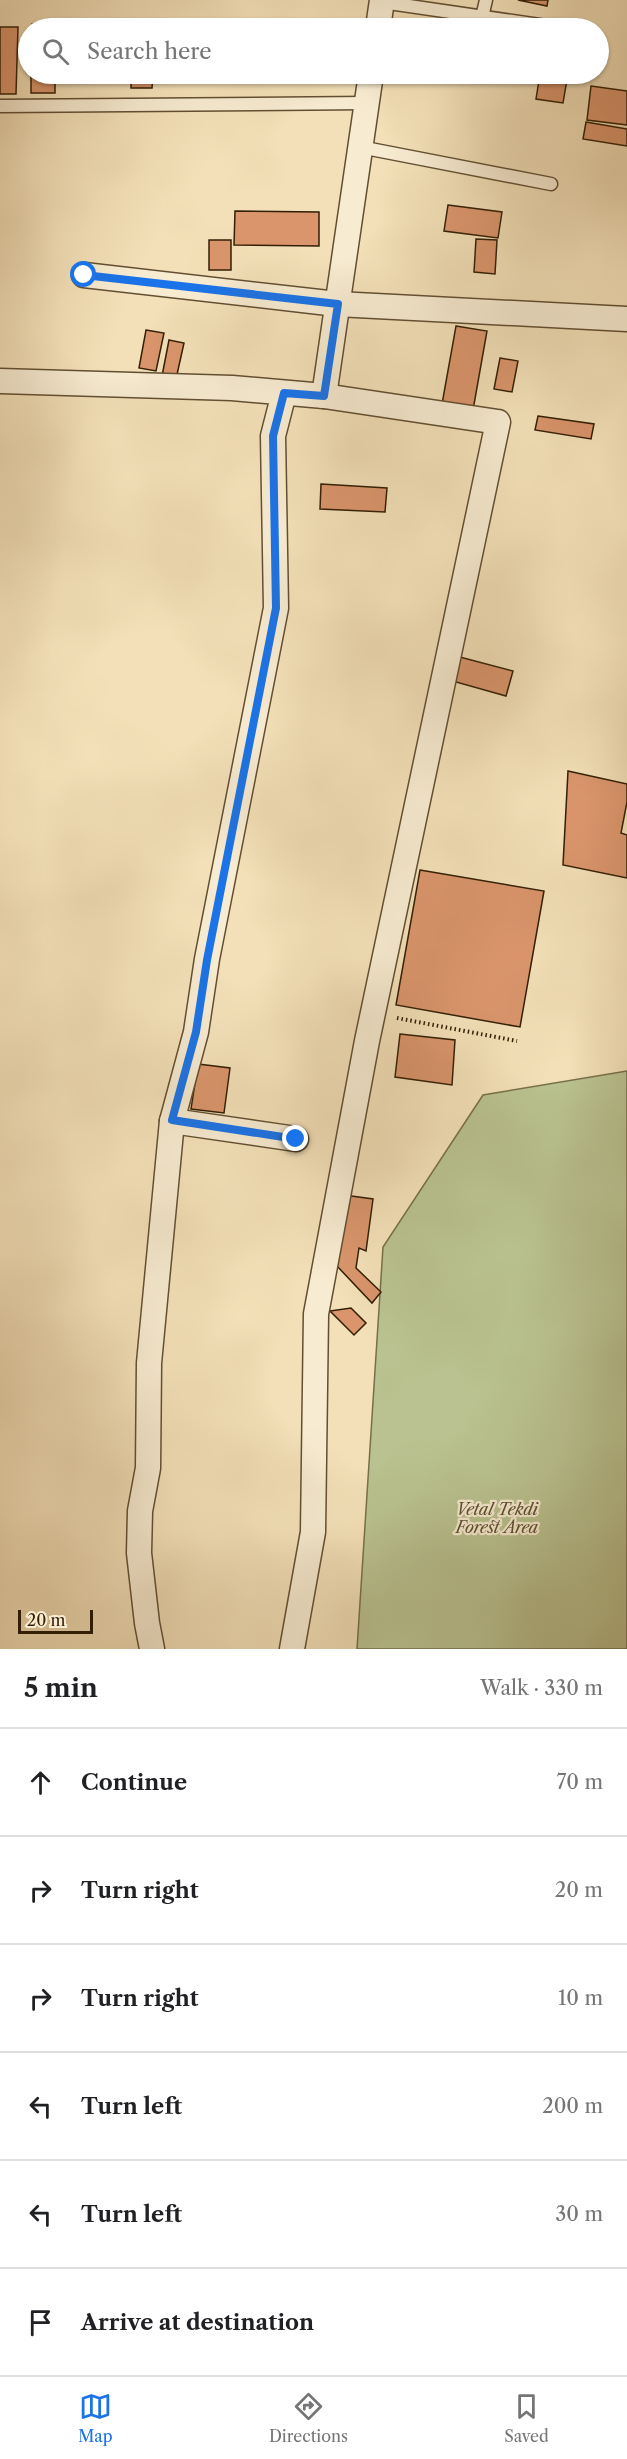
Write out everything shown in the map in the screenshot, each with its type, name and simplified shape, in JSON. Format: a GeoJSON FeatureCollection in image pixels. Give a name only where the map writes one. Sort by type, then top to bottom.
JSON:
{"type":"FeatureCollection","features":[{"type":"Feature","properties":{"kind":"street"},"geometry":{"type":"LineString","coordinates":[[379,18],[382,1]]}},
{"type":"Feature","properties":{"kind":"street"},"geometry":{"type":"LineString","coordinates":[[324,396],[370,84]]}},
{"type":"Feature","properties":{"kind":"street"},"geometry":{"type":"LineString","coordinates":[[84,275],[338,304],[627,319]]}},
{"type":"Feature","properties":{"kind":"street"},"geometry":{"type":"LineString","coordinates":[[0,381],[232,388],[324,396],[498,422],[372,1014],[316,1314],[313,1532],[292,1649]]}},
{"type":"Feature","properties":{"kind":"street"},"geometry":{"type":"LineString","coordinates":[[152,1649],[140,1553],[140,1511],[148,1468],[149,1364],[172,1120],[196,1032],[207,960],[276,608],[273,436],[284,393]]}},
{"type":"Feature","properties":{"kind":"street"},"geometry":{"type":"LineString","coordinates":[[172,1120],[296,1139]]}},
{"type":"Feature","properties":{"kind":"lane"},"geometry":{"type":"LineString","coordinates":[[482,17],[486,0]]}},
{"type":"Feature","properties":{"kind":"lane"},"geometry":{"type":"LineString","coordinates":[[382,1],[489,18]]}},
{"type":"Feature","properties":{"kind":"lane"},"geometry":{"type":"LineString","coordinates":[[0,106],[367,103]]}},
{"type":"Feature","properties":{"kind":"lane"},"geometry":{"type":"LineString","coordinates":[[360,147],[551,184]]}},
{"type":"Feature","properties":{"kind":"path"},"geometry":{"type":"LineString","coordinates":[[372,1014],[517,1041]]}},
{"type":"Feature","properties":{"kind":"green space","name":"Vetal Tekdi Forest Area"},"geometry":{"type":"Polygon","coordinates":[[[627,1071],[627,1649],[357,1649],[383,1247],[483,1095],[627,1071]]]}},
{"type":"Feature","properties":{"kind":"building"},"geometry":{"type":"Polygon","coordinates":[[[518,0],[548,0],[547,6],[518,0]]]}},
{"type":"Feature","properties":{"kind":"building"},"geometry":{"type":"Polygon","coordinates":[[[0,27],[18,27],[16,94],[0,94],[0,27]]]}},
{"type":"Feature","properties":{"kind":"building"},"geometry":{"type":"Polygon","coordinates":[[[31,84],[55,84],[55,93],[31,93],[31,84]]]}},
{"type":"Feature","properties":{"kind":"building"},"geometry":{"type":"Polygon","coordinates":[[[131,84],[152,84],[152,88],[131,88],[131,84]]]}},
{"type":"Feature","properties":{"kind":"building"},"geometry":{"type":"Polygon","coordinates":[[[538,84],[566,84],[563,103],[536,99],[538,84]]]}},
{"type":"Feature","properties":{"kind":"building"},"geometry":{"type":"Polygon","coordinates":[[[591,86],[627,91],[627,125],[587,120],[591,86]]]}},
{"type":"Feature","properties":{"kind":"building"},"geometry":{"type":"Polygon","coordinates":[[[586,122],[627,129],[627,146],[583,139],[586,122]]]}},
{"type":"Feature","properties":{"kind":"building"},"geometry":{"type":"Polygon","coordinates":[[[448,205],[502,212],[498,238],[444,231],[448,205]]]}},
{"type":"Feature","properties":{"kind":"building"},"geometry":{"type":"Polygon","coordinates":[[[235,211],[319,212],[319,246],[234,245],[235,211]]]}},
{"type":"Feature","properties":{"kind":"building"},"geometry":{"type":"Polygon","coordinates":[[[476,239],[497,240],[495,274],[474,272],[476,239]]]}},
{"type":"Feature","properties":{"kind":"building"},"geometry":{"type":"Polygon","coordinates":[[[209,240],[231,240],[231,270],[209,270],[209,240]]]}},
{"type":"Feature","properties":{"kind":"building"},"geometry":{"type":"Polygon","coordinates":[[[456,326],[487,331],[473,410],[442,404],[456,326]]]}},
{"type":"Feature","properties":{"kind":"building"},"geometry":{"type":"Polygon","coordinates":[[[146,330],[164,333],[156,371],[139,368],[146,330]]]}},
{"type":"Feature","properties":{"kind":"building"},"geometry":{"type":"Polygon","coordinates":[[[169,340],[184,343],[176,379],[162,376],[169,340]]]}},
{"type":"Feature","properties":{"kind":"building"},"geometry":{"type":"Polygon","coordinates":[[[500,358],[518,361],[512,392],[494,389],[500,358]]]}},
{"type":"Feature","properties":{"kind":"building"},"geometry":{"type":"Polygon","coordinates":[[[538,416],[594,424],[591,439],[535,430],[538,416]]]}},
{"type":"Feature","properties":{"kind":"building"},"geometry":{"type":"Polygon","coordinates":[[[321,484],[387,488],[385,512],[320,509],[321,484]]]}},
{"type":"Feature","properties":{"kind":"building"},"geometry":{"type":"Polygon","coordinates":[[[456,656],[513,671],[506,696],[449,680],[456,656]]]}},
{"type":"Feature","properties":{"kind":"building"},"geometry":{"type":"Polygon","coordinates":[[[568,771],[627,784],[627,802],[621,833],[627,835],[627,878],[563,865],[568,771]]]}},
{"type":"Feature","properties":{"kind":"building"},"geometry":{"type":"Polygon","coordinates":[[[420,870],[544,891],[520,1027],[396,1005],[420,870]]]}},
{"type":"Feature","properties":{"kind":"building"},"geometry":{"type":"Polygon","coordinates":[[[400,1034],[455,1040],[452,1085],[395,1077],[400,1034]]]}},
{"type":"Feature","properties":{"kind":"building"},"geometry":{"type":"Polygon","coordinates":[[[198,1064],[230,1068],[224,1113],[191,1109],[198,1064]]]}},
{"type":"Feature","properties":{"kind":"building"},"geometry":{"type":"Polygon","coordinates":[[[344,1195],[373,1199],[366,1251],[359,1248],[356,1268],[381,1292],[372,1303],[336,1265],[344,1195]]]}},
{"type":"Feature","properties":{"kind":"building"},"geometry":{"type":"Polygon","coordinates":[[[351,1308],[366,1323],[354,1335],[330,1311],[351,1308]]]}},
{"type":"Feature","properties":{"kind":"route"},"geometry":{"type":"LineString","coordinates":[[84,275],[338,304],[324,396],[284,393],[273,436],[276,608],[207,960],[196,1032],[172,1120],[296,1139]]}}]}
